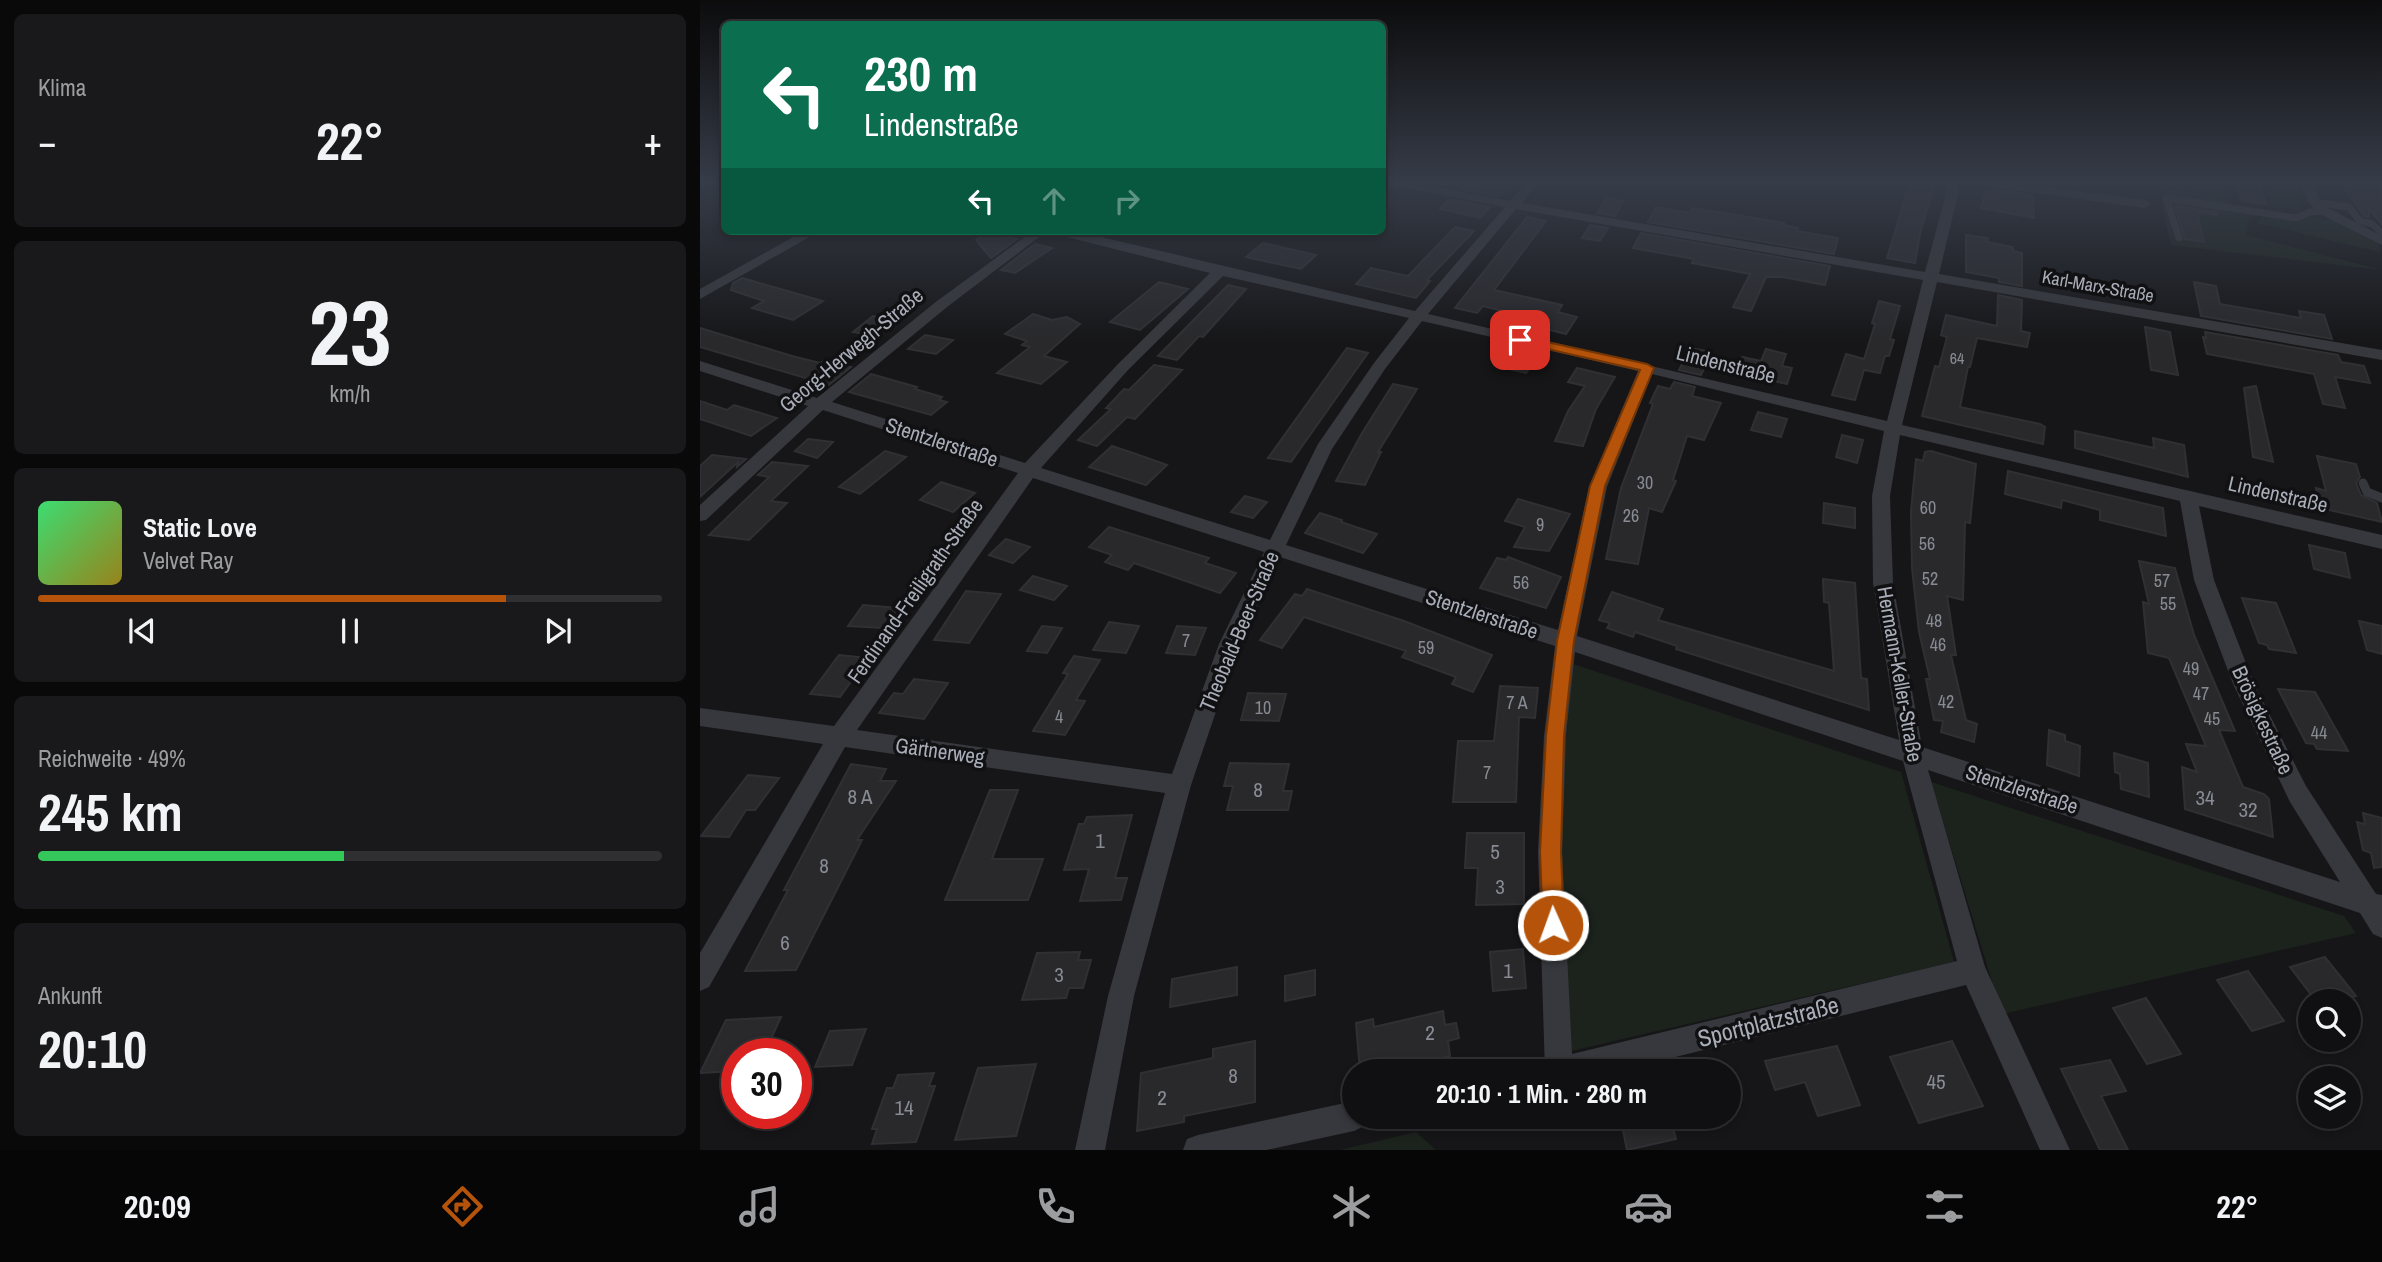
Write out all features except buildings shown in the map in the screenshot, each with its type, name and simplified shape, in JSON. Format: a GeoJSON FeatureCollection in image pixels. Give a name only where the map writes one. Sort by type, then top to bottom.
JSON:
{"type":"FeatureCollection","features":[{"type":"Feature","properties":{"kind":"street"},"geometry":{"type":"LineString","coordinates":[[700,295],[806,236]]}},
{"type":"Feature","properties":{"kind":"street","name":"Georg-Herwegh-Straße"},"geometry":{"type":"LineString","coordinates":[[700,515],[821,403],[942,304],[1035,236]]}},
{"type":"Feature","properties":{"kind":"street","name":"Lindenstraße"},"geometry":{"type":"LineString","coordinates":[[1078,236],[2382,542]]}},
{"type":"Feature","properties":{"kind":"street","name":"Theobald-Beer-Straße"},"geometry":{"type":"LineString","coordinates":[[1090,1150],[1121,996],[1179,785],[1230,644],[1274,547],[1324,448],[1379,366],[1487,236]]}},
{"type":"Feature","properties":{"kind":"street","name":"Karl-Marx-Straße"},"geometry":{"type":"LineString","coordinates":[[1691,236],[2382,355]]}},
{"type":"Feature","properties":{"kind":"street","name":"Hermann-Keller-Straße"},"geometry":{"type":"LineString","coordinates":[[1941,236],[1893,428],[1881,496],[1883,583],[1912,753],[1973,970],[2055,1150]]}},
{"type":"Feature","properties":{"kind":"street","name":"Ferdinand-Freiligrath-Straße"},"geometry":{"type":"LineString","coordinates":[[700,978],[839,737],[1029,470],[1123,366],[1220,271]]}},
{"type":"Feature","properties":{"kind":"street","name":"Stentzlerstraße"},"geometry":{"type":"LineString","coordinates":[[700,366],[1566,641],[2374,906]]}},
{"type":"Feature","properties":{"kind":"street"},"geometry":{"type":"LineString","coordinates":[[1559,1059],[1550,852],[1555,736],[1566,641],[1598,486],[1647,368]]}},
{"type":"Feature","properties":{"kind":"street","name":"Brösigkestraße"},"geometry":{"type":"LineString","coordinates":[[2188,496],[2204,580],[2244,684],[2298,794],[2374,906],[2382,925]]}},
{"type":"Feature","properties":{"kind":"street","name":"Gärtnerweg"},"geometry":{"type":"LineString","coordinates":[[700,717],[1179,785]]}},
{"type":"Feature","properties":{"kind":"street","name":"Sportplatzstraße"},"geometry":{"type":"LineString","coordinates":[[1609,1059],[1973,970]]}},
{"type":"Feature","properties":{"kind":"street"},"geometry":{"type":"LineString","coordinates":[[1198,1150],[1342,1119]]}},
{"type":"Feature","properties":{"kind":"lane"},"geometry":{"type":"LineString","coordinates":[[2363,483],[2367,492],[2382,498]]}},
{"type":"Feature","properties":{"kind":"shaded area"},"geometry":{"type":"Polygon","coordinates":[[[2202,236],[2249,236],[2382,270],[2171,245],[2169,237],[2204,242],[2202,236]]]}},
{"type":"Feature","properties":{"kind":"shaded area"},"geometry":{"type":"Polygon","coordinates":[[[2203,236],[2204,242],[2169,237],[2203,236]]]}},
{"type":"Feature","properties":{"kind":"shaded area"},"geometry":{"type":"Polygon","coordinates":[[[2311,236],[2366,236],[2379,242],[2380,252],[2311,236]]]}},
{"type":"Feature","properties":{"kind":"shaded area"},"geometry":{"type":"Polygon","coordinates":[[[1573,664],[1901,772],[1954,962],[1567,1052],[1558,829],[1573,664]]]}},
{"type":"Feature","properties":{"kind":"shaded area"},"geometry":{"type":"Polygon","coordinates":[[[1931,782],[2344,916],[2356,933],[2002,1014],[1931,782]]]}},
{"type":"Feature","properties":{"kind":"shaded area"},"geometry":{"type":"Polygon","coordinates":[[[1416,1132],[1436,1150],[1340,1150],[1416,1132]]]}},
{"type":"Feature","properties":{"kind":"route"},"geometry":{"type":"LineString","coordinates":[[1520,340],[1647,368],[1598,486],[1566,641],[1555,736],[1550,852],[1553,925]]}}]}
